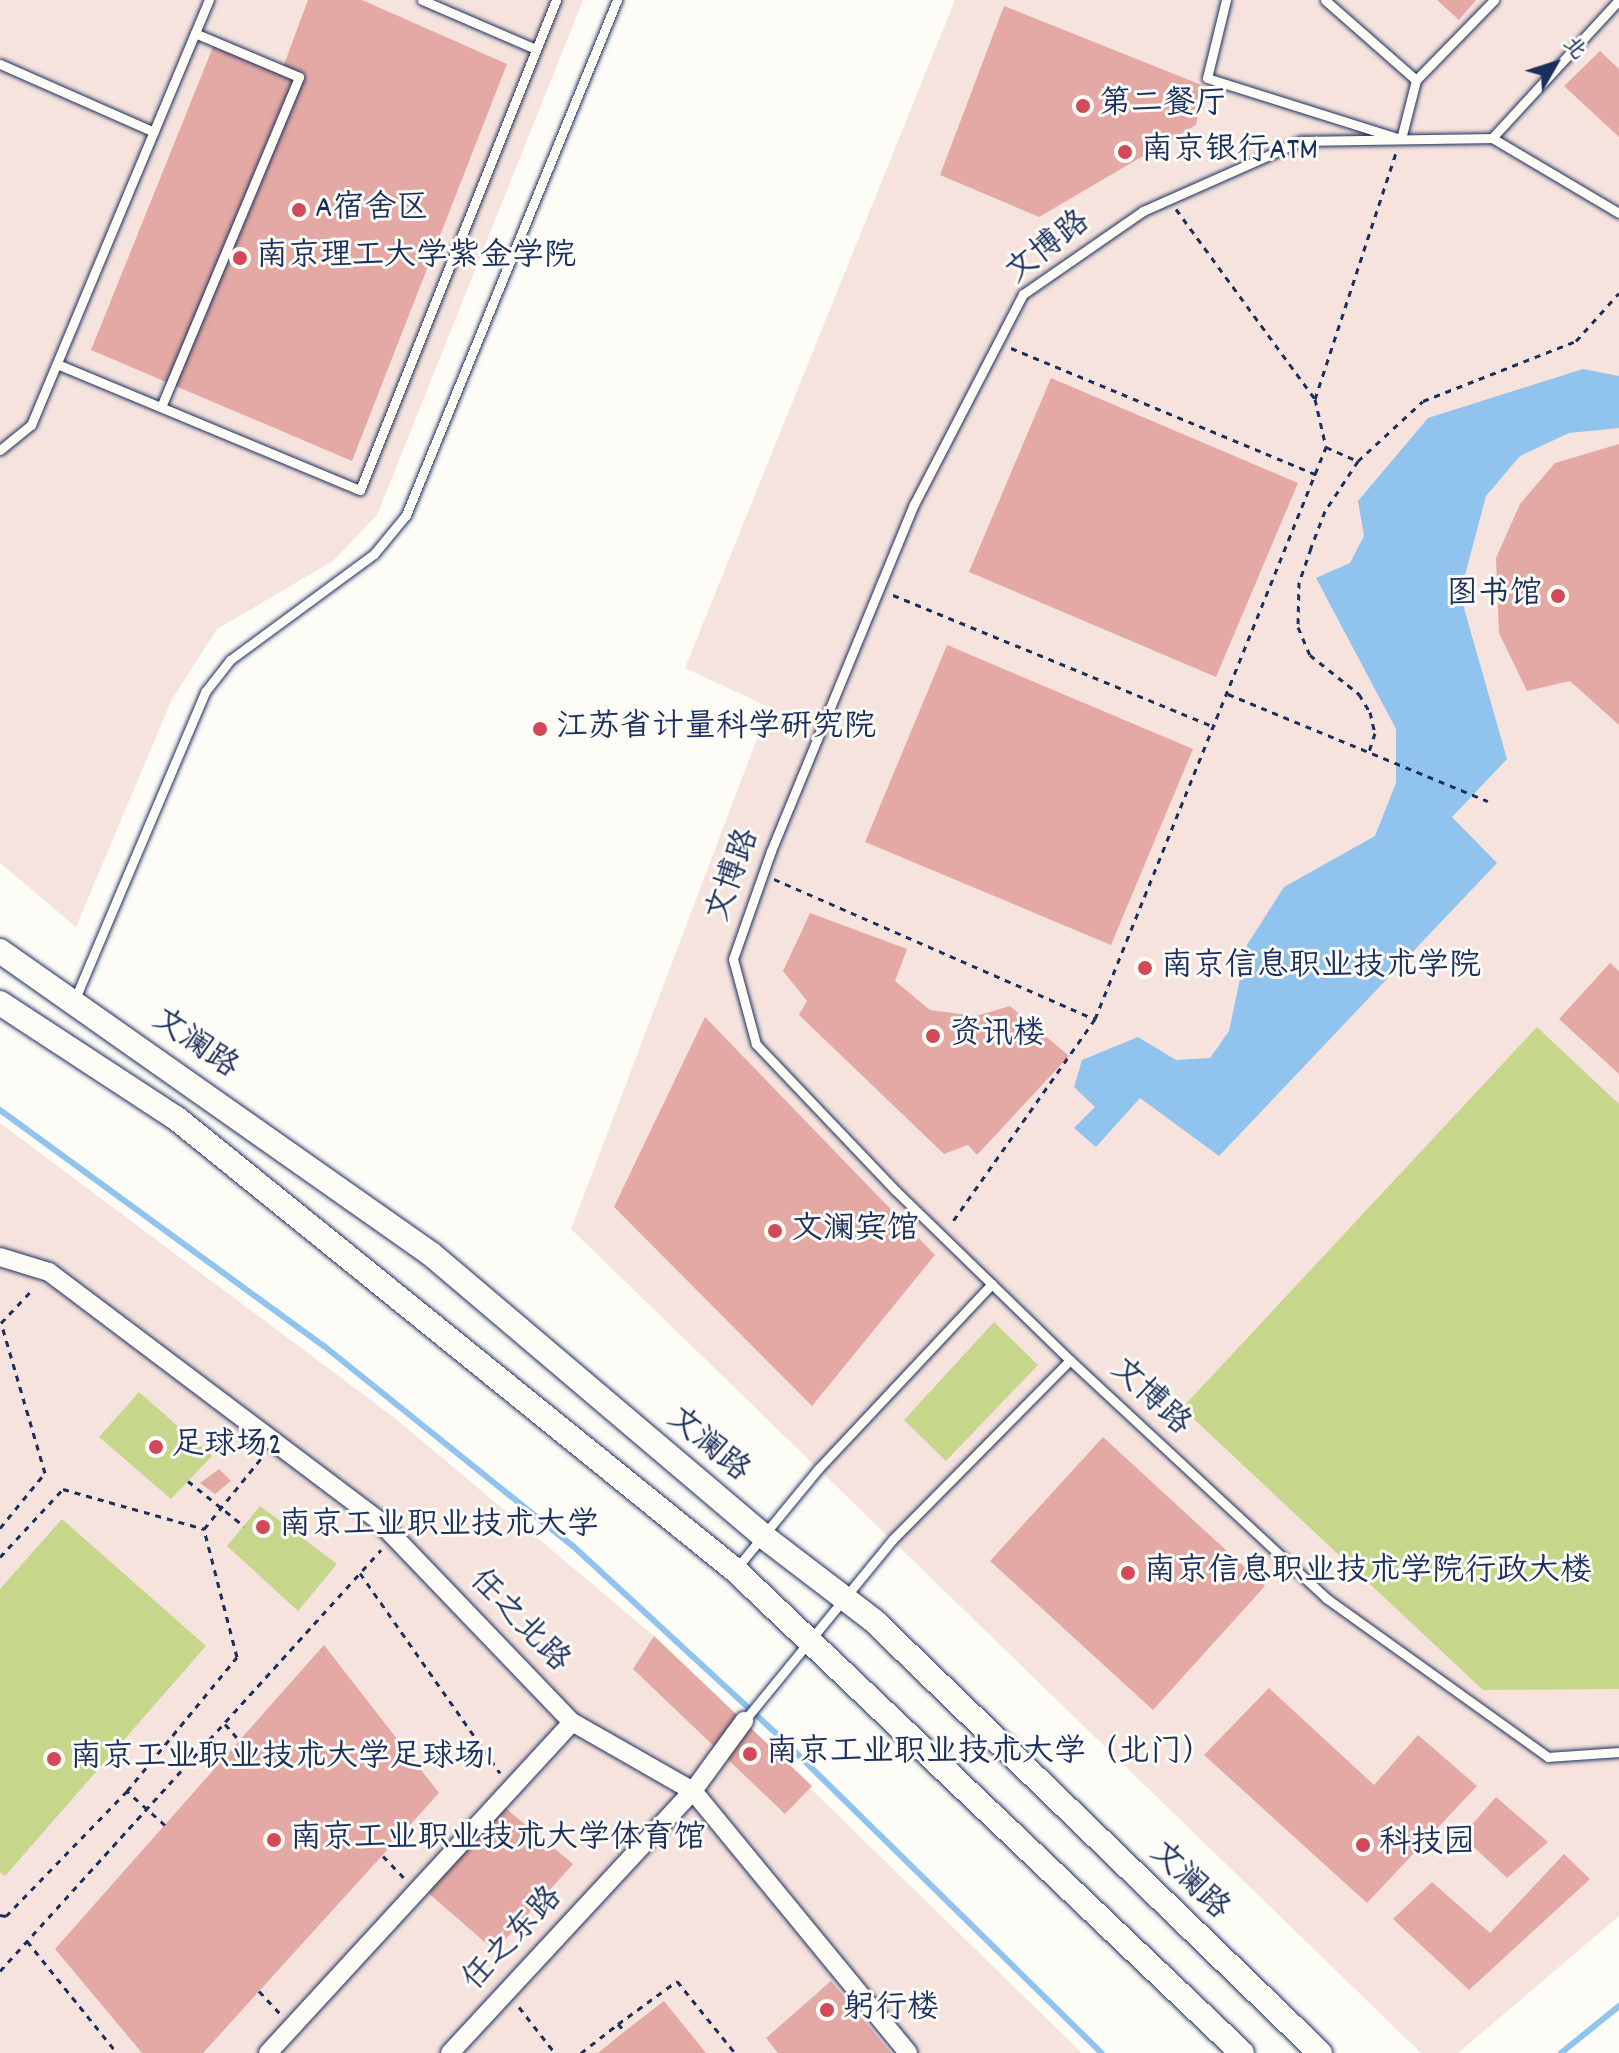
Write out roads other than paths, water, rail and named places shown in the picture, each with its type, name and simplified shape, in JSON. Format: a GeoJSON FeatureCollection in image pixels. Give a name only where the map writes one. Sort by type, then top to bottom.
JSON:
{"type":"FeatureCollection","features":[{"type":"Feature","properties":{"kind":"main road","name":"文澜路"},"geometry":{"type":"LineString","coordinates":[[0,951],[431,1254],[763,1536],[846,1600],[1320,2053]]}},
{"type":"Feature","properties":{"kind":"main road"},"geometry":{"type":"LineString","coordinates":[[0,1003],[176,1118],[735,1570],[809,1644],[1242,2053]]}},
{"type":"Feature","properties":{"kind":"street","name":"任之北路"},"geometry":{"type":"LineString","coordinates":[[0,1257],[49,1272],[275,1442],[395,1536],[572,1722],[693,1791]]}},
{"type":"Feature","properties":{"kind":"street","name":"任之东路"},"geometry":{"type":"LineString","coordinates":[[450,2053],[693,1791],[744,1721]]}},
{"type":"Feature","properties":{"kind":"street"},"geometry":{"type":"LineString","coordinates":[[268,2053],[572,1722]]}},
{"type":"Feature","properties":{"kind":"street"},"geometry":{"type":"LineString","coordinates":[[693,1791],[908,2053]]}},
{"type":"Feature","properties":{"kind":"lane"},"geometry":{"type":"LineString","coordinates":[[0,450],[31,425],[209,0]]}},
{"type":"Feature","properties":{"kind":"lane"},"geometry":{"type":"LineString","coordinates":[[422,0],[536,49]]}},
{"type":"Feature","properties":{"kind":"lane"},"geometry":{"type":"LineString","coordinates":[[57,364],[360,490],[556,0]]}},
{"type":"Feature","properties":{"kind":"lane"},"geometry":{"type":"LineString","coordinates":[[74,1001],[205,692],[230,660],[374,554],[406,515],[617,0]]}},
{"type":"Feature","properties":{"kind":"lane"},"geometry":{"type":"LineString","coordinates":[[1226,0],[1207,78],[1401,139],[1416,80],[1494,0]]}},
{"type":"Feature","properties":{"kind":"lane"},"geometry":{"type":"LineString","coordinates":[[1325,0],[1416,80]]}},
{"type":"Feature","properties":{"kind":"lane"},"geometry":{"type":"LineString","coordinates":[[1619,0],[1492,138],[1619,213]]}},
{"type":"Feature","properties":{"kind":"lane"},"geometry":{"type":"LineString","coordinates":[[161,407],[299,77],[195,33]]}},
{"type":"Feature","properties":{"kind":"lane"},"geometry":{"type":"LineString","coordinates":[[0,64],[154,132]]}},
{"type":"Feature","properties":{"kind":"lane","name":"文博路"},"geometry":{"type":"LineString","coordinates":[[1492,138],[1301,141],[1143,211],[1023,294],[914,504],[763,874],[733,959],[756,1044],[943,1236],[1070,1360],[1326,1598],[1548,1757],[1619,1752]]}},
{"type":"Feature","properties":{"kind":"lane"},"geometry":{"type":"LineString","coordinates":[[735,1570],[992,1284]]}},
{"type":"Feature","properties":{"kind":"lane"},"geometry":{"type":"LineString","coordinates":[[744,1721],[892,1540],[1070,1360]]}},
{"type":"Feature","properties":{"kind":"water"},"geometry":{"type":"Polygon","coordinates":[[[1583,369],[1619,376],[1619,428],[1569,433],[1520,456],[1486,496],[1460,594],[1507,759],[1452,817],[1497,863],[1219,1156],[1140,1098],[1096,1147],[1074,1128],[1095,1107],[1074,1087],[1082,1060],[1138,1037],[1176,1060],[1210,1058],[1229,1031],[1247,945],[1284,887],[1375,836],[1396,783],[1396,729],[1316,578],[1350,563],[1364,536],[1358,501],[1428,418],[1583,369]]]}},
{"type":"Feature","properties":{"kind":"waterway"},"geometry":{"type":"LineString","coordinates":[[0,1110],[324,1346],[573,1546],[776,1733],[1102,2053]]}},
{"type":"Feature","properties":{"kind":"waterway"},"geometry":{"type":"LineString","coordinates":[[1561,2053],[1619,2006]]}},
{"type":"Feature","properties":{"kind":"place","name":"第二餐厅"},"geometry":{"type":"Point","coordinates":[1083,106]}},
{"type":"Feature","properties":{"kind":"place","name":"南京银行ATM"},"geometry":{"type":"Point","coordinates":[1125,152]}},
{"type":"Feature","properties":{"kind":"place","name":"A宿舍区"},"geometry":{"type":"Point","coordinates":[299,210]}},
{"type":"Feature","properties":{"kind":"place","name":"南京理工大学紫金学院"},"geometry":{"type":"Point","coordinates":[240,258]}},
{"type":"Feature","properties":{"kind":"place","name":"图书馆"},"geometry":{"type":"Point","coordinates":[1558,596]}},
{"type":"Feature","properties":{"kind":"place","name":"江苏省计量科学研究院"},"geometry":{"type":"Point","coordinates":[540,729]}},
{"type":"Feature","properties":{"kind":"place","name":"南京信息职业技术学院"},"geometry":{"type":"Point","coordinates":[1145,968]}},
{"type":"Feature","properties":{"kind":"place","name":"资讯楼"},"geometry":{"type":"Point","coordinates":[933,1036]}},
{"type":"Feature","properties":{"kind":"place","name":"文澜宾馆"},"geometry":{"type":"Point","coordinates":[775,1231]}},
{"type":"Feature","properties":{"kind":"place","name":"足球场2"},"geometry":{"type":"Point","coordinates":[156,1447]}},
{"type":"Feature","properties":{"kind":"place","name":"南京工业职业技术大学"},"geometry":{"type":"Point","coordinates":[263,1527]}},
{"type":"Feature","properties":{"kind":"place","name":"南京信息职业技术学院行政大楼"},"geometry":{"type":"Point","coordinates":[1128,1573]}},
{"type":"Feature","properties":{"kind":"place","name":"南京工业职业技术大学（北门）"},"geometry":{"type":"Point","coordinates":[750,1754]}},
{"type":"Feature","properties":{"kind":"place","name":"南京工业职业技术大学足球场1"},"geometry":{"type":"Point","coordinates":[54,1759]}},
{"type":"Feature","properties":{"kind":"place","name":"南京工业职业技术大学体育馆"},"geometry":{"type":"Point","coordinates":[274,1840]}},
{"type":"Feature","properties":{"kind":"place","name":"科技园"},"geometry":{"type":"Point","coordinates":[1363,1845]}},
{"type":"Feature","properties":{"kind":"place","name":"躬行楼"},"geometry":{"type":"Point","coordinates":[827,2010]}}]}
